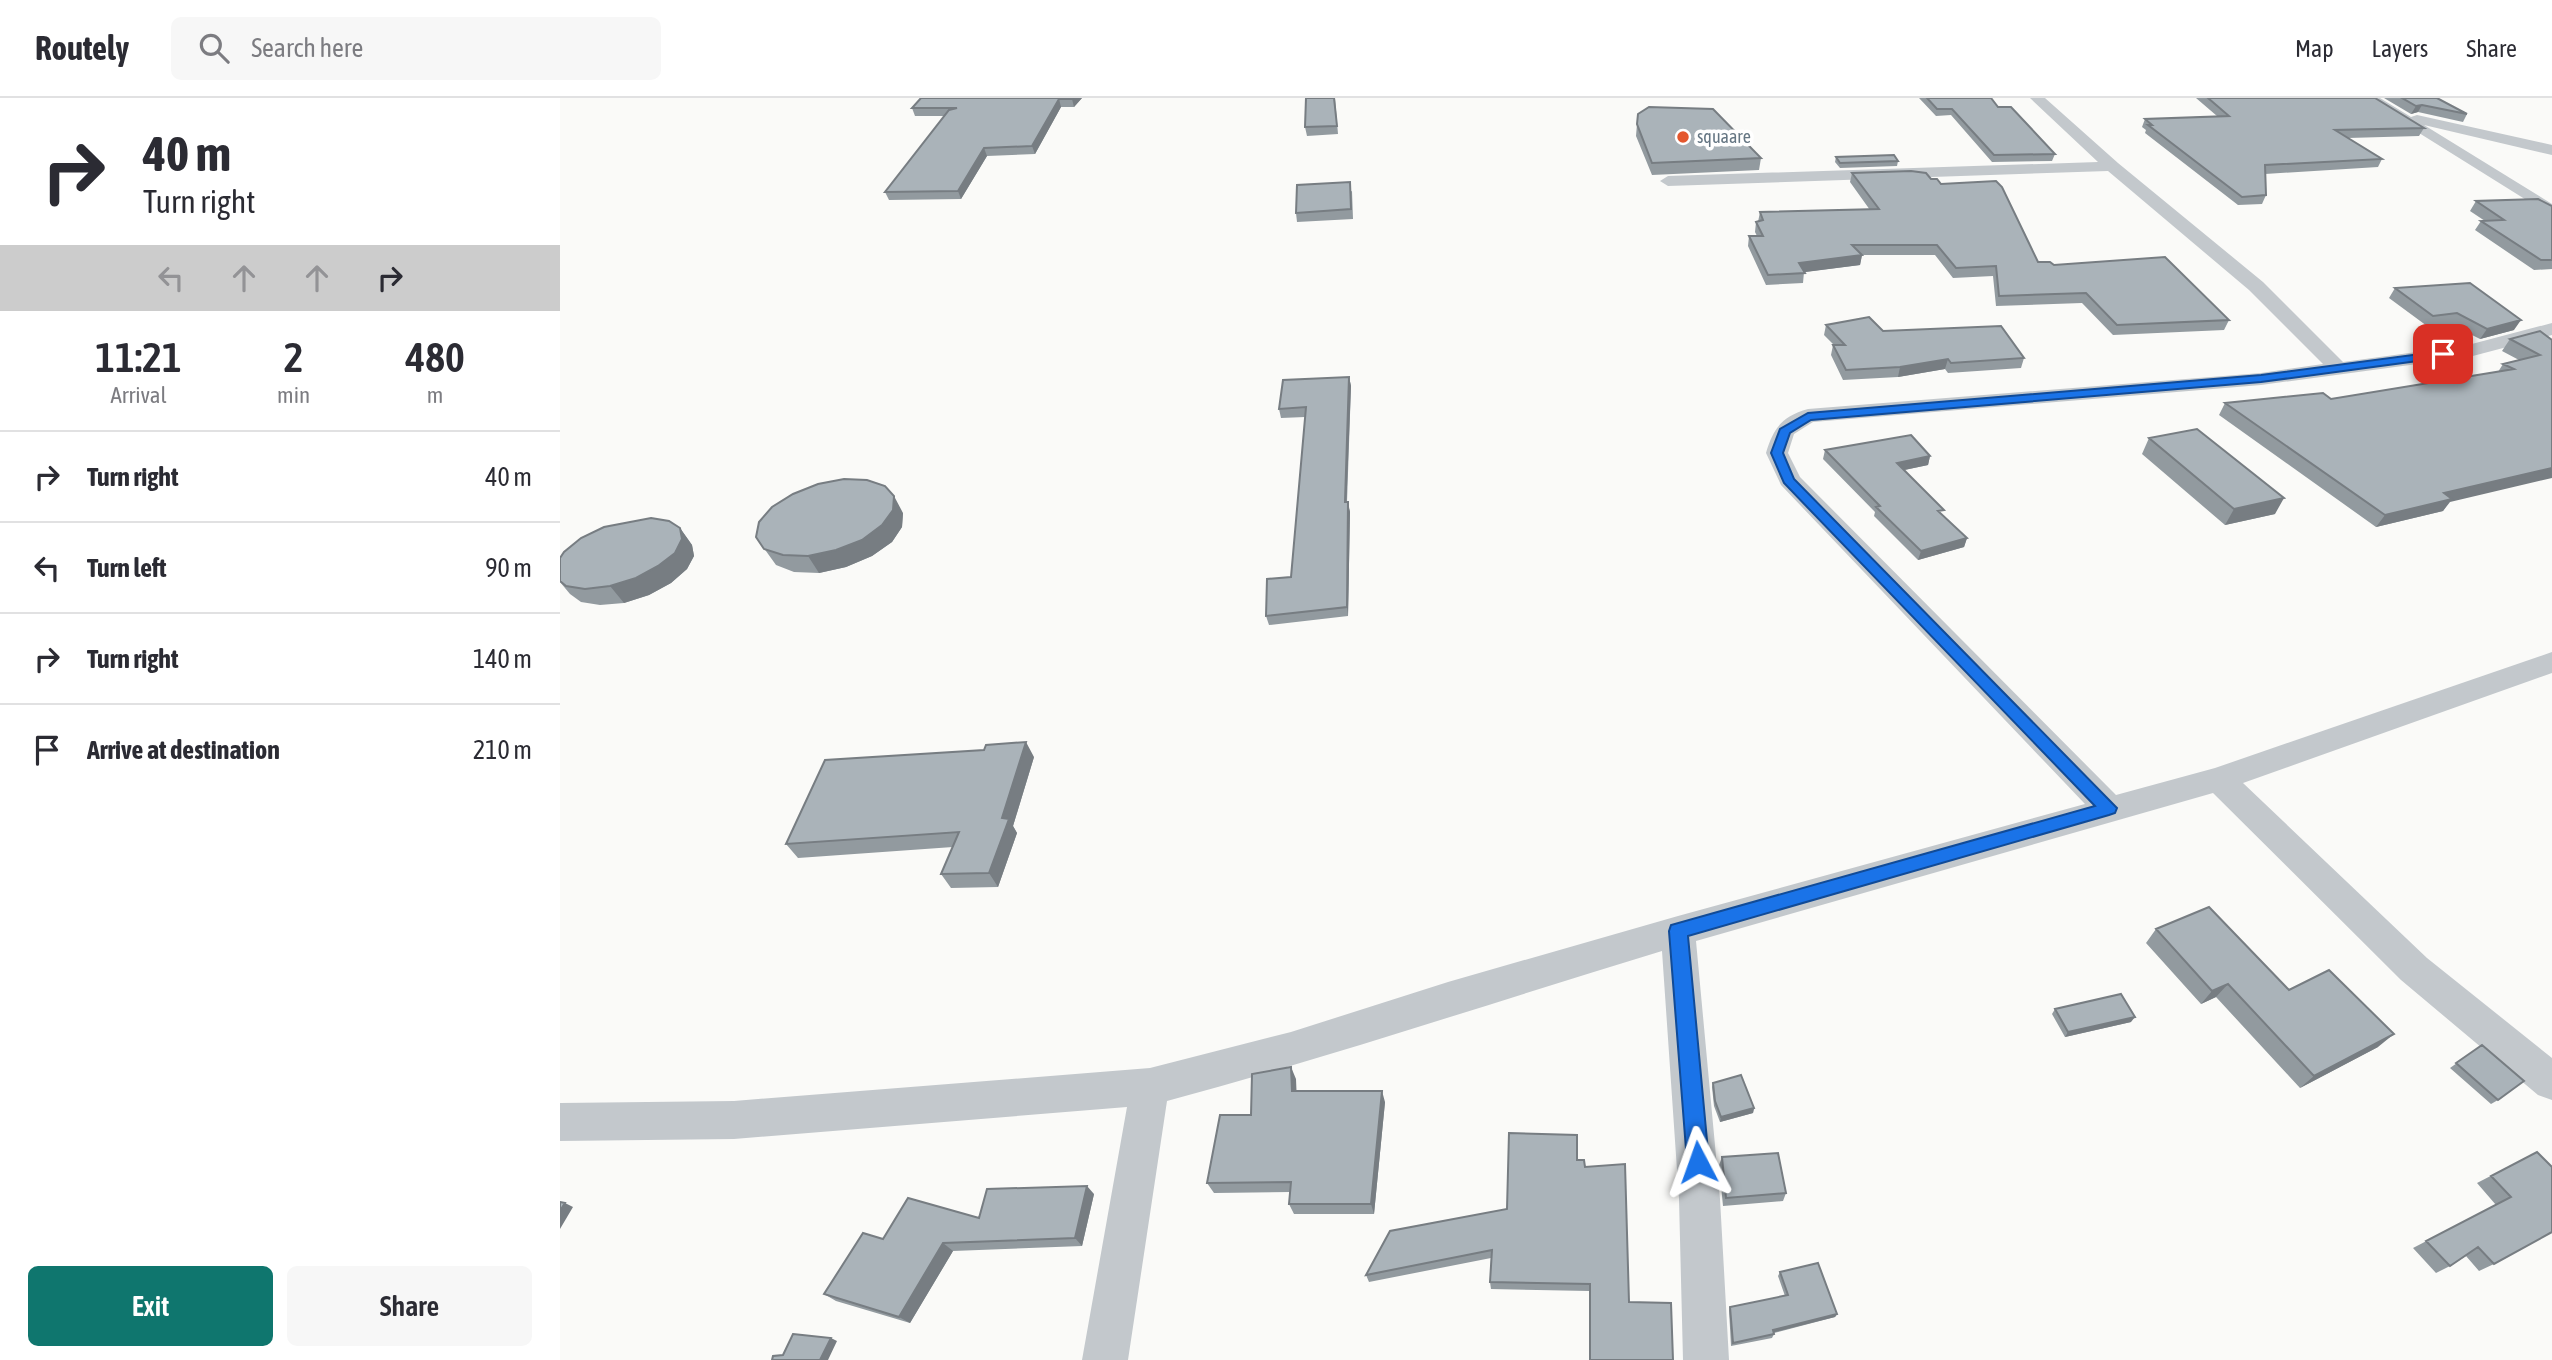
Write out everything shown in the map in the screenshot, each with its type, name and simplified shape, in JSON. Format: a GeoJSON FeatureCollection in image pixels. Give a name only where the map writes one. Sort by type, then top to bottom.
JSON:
{"type":"FeatureCollection","features":[{"type":"Feature","properties":{"kind":"street"},"geometry":{"type":"LineString","coordinates":[[2037,98],[2112,166],[2256,286],[2339,369]]}},
{"type":"Feature","properties":{"kind":"street"},"geometry":{"type":"LineString","coordinates":[[2370,98],[2552,211]]}},
{"type":"Feature","properties":{"kind":"street"},"geometry":{"type":"LineString","coordinates":[[2392,113],[2552,150]]}},
{"type":"Feature","properties":{"kind":"street"},"geometry":{"type":"LineString","coordinates":[[1668,181],[2112,166]]}},
{"type":"Feature","properties":{"kind":"street"},"geometry":{"type":"LineString","coordinates":[[2109,808],[1789,480],[1777,453],[1784,431],[1808,416],[2248,380],[2469,351],[2552,329]]}},
{"type":"Feature","properties":{"kind":"street"},"geometry":{"type":"LineString","coordinates":[[560,1122],[734,1120],[1150,1087],[1291,1050],[1448,999],[1678,931],[2219,779],[2552,662]]}},
{"type":"Feature","properties":{"kind":"street"},"geometry":{"type":"LineString","coordinates":[[2219,779],[2414,969],[2552,1082]]}},
{"type":"Feature","properties":{"kind":"street"},"geometry":{"type":"LineString","coordinates":[[1678,931],[1699,1166],[1706,1360]]}},
{"type":"Feature","properties":{"kind":"street"},"geometry":{"type":"LineString","coordinates":[[1105,1360],[1150,1087]]}},
{"type":"Feature","properties":{"kind":"building"},"geometry":{"type":"Polygon","coordinates":[[[921,98],[1073,98],[1059,99],[1032,146],[984,148],[958,191],[885,192],[949,110],[957,108],[912,108],[921,98]]]}},
{"type":"Feature","properties":{"kind":"building"},"geometry":{"type":"Polygon","coordinates":[[[1306,98],[1334,98],[1337,126],[1305,127],[1306,98]]]}},
{"type":"Feature","properties":{"kind":"building"},"geometry":{"type":"Polygon","coordinates":[[[1927,98],[1991,98],[1998,107],[2011,107],[2055,154],[1994,155],[1952,109],[1937,109],[1927,98]]]}},
{"type":"Feature","properties":{"kind":"building"},"geometry":{"type":"Polygon","coordinates":[[[2208,98],[2375,98],[2424,128],[2335,130],[2382,159],[2265,165],[2266,195],[2242,197],[2148,125],[2152,125],[2145,119],[2229,116],[2208,98]]]}},
{"type":"Feature","properties":{"kind":"building"},"geometry":{"type":"Polygon","coordinates":[[[2402,98],[2437,98],[2467,114],[2416,106],[2402,98]]]}},
{"type":"Feature","properties":{"kind":"building"},"geometry":{"type":"Polygon","coordinates":[[[1649,107],[1713,109],[1761,158],[1652,163],[1637,124],[1638,114],[1649,107]]]}},
{"type":"Feature","properties":{"kind":"building"},"geometry":{"type":"Polygon","coordinates":[[[1894,155],[1898,161],[1840,163],[1836,157],[1894,155]]]}},
{"type":"Feature","properties":{"kind":"building"},"geometry":{"type":"Polygon","coordinates":[[[1852,173],[1926,173],[1941,184],[1996,181],[2002,187],[2038,262],[2050,262],[2054,265],[2165,257],[2229,320],[2117,325],[2086,293],[1999,296],[1996,266],[1956,268],[1937,245],[1852,245],[1862,255],[1799,263],[1805,273],[1768,275],[1749,236],[1763,236],[1756,222],[1763,220],[1760,212],[1879,209],[1852,173]]]}},
{"type":"Feature","properties":{"kind":"building"},"geometry":{"type":"Polygon","coordinates":[[[1350,182],[1351,209],[1296,213],[1297,185],[1350,182]]]}},
{"type":"Feature","properties":{"kind":"building"},"geometry":{"type":"Polygon","coordinates":[[[2538,199],[2552,206],[2552,260],[2541,260],[2481,221],[2504,220],[2476,201],[2538,199]]]}},
{"type":"Feature","properties":{"kind":"building"},"geometry":{"type":"Polygon","coordinates":[[[2470,283],[2521,320],[2487,329],[2457,313],[2433,316],[2395,288],[2470,283]]]}},
{"type":"Feature","properties":{"kind":"building"},"geometry":{"type":"Polygon","coordinates":[[[1869,317],[1883,331],[2001,326],[2024,358],[1951,363],[1948,359],[1900,367],[1846,370],[1833,345],[1845,345],[1826,325],[1869,317]]]}},
{"type":"Feature","properties":{"kind":"building"},"geometry":{"type":"Polygon","coordinates":[[[2540,331],[2552,340],[2552,468],[2444,493],[2452,499],[2385,515],[2225,403],[2323,393],[2331,399],[2514,369],[2503,364],[2540,355],[2510,339],[2540,331]]]}},
{"type":"Feature","properties":{"kind":"building"},"geometry":{"type":"Polygon","coordinates":[[[1349,377],[1345,502],[1348,502],[1347,607],[1266,616],[1267,579],[1291,577],[1306,407],[1279,409],[1283,380],[1349,377]]]}},
{"type":"Feature","properties":{"kind":"building"},"geometry":{"type":"Polygon","coordinates":[[[2197,429],[2284,498],[2234,509],[2149,438],[2197,429]]]}},
{"type":"Feature","properties":{"kind":"building"},"geometry":{"type":"Polygon","coordinates":[[[1911,435],[1930,456],[1897,463],[1944,510],[1938,511],[1967,538],[1921,551],[1876,507],[1880,506],[1825,450],[1911,435]]]}},
{"type":"Feature","properties":{"kind":"building"},"geometry":{"type":"Polygon","coordinates":[[[844,479],[867,480],[885,486],[894,496],[893,510],[882,525],[862,540],[836,550],[808,556],[783,555],[764,549],[756,537],[759,522],[772,507],[793,494],[818,484],[844,479]]]}},
{"type":"Feature","properties":{"kind":"building"},"geometry":{"type":"Polygon","coordinates":[[[651,518],[669,521],[680,528],[682,539],[675,553],[658,566],[636,578],[610,586],[585,589],[566,586],[560,581],[560,558],[581,538],[604,527],[651,518]]]}},
{"type":"Feature","properties":{"kind":"building"},"geometry":{"type":"Polygon","coordinates":[[[1026,742],[1002,818],[1009,819],[989,873],[941,874],[959,832],[786,844],[825,760],[984,750],[986,745],[1026,742]]]}},
{"type":"Feature","properties":{"kind":"building"},"geometry":{"type":"Polygon","coordinates":[[[2209,907],[2289,990],[2329,970],[2394,1034],[2314,1076],[2228,984],[2212,991],[2156,929],[2209,907]]]}},
{"type":"Feature","properties":{"kind":"building"},"geometry":{"type":"Polygon","coordinates":[[[2121,994],[2135,1017],[2068,1032],[2055,1009],[2121,994]]]}},
{"type":"Feature","properties":{"kind":"building"},"geometry":{"type":"Polygon","coordinates":[[[2482,1045],[2524,1081],[2498,1100],[2456,1063],[2482,1045]]]}},
{"type":"Feature","properties":{"kind":"building"},"geometry":{"type":"Polygon","coordinates":[[[1291,1067],[1292,1091],[1382,1091],[1371,1204],[1289,1204],[1291,1182],[1207,1183],[1220,1115],[1251,1115],[1252,1074],[1291,1067]]]}},
{"type":"Feature","properties":{"kind":"building"},"geometry":{"type":"Polygon","coordinates":[[[1741,1075],[1754,1108],[1721,1117],[1715,1101],[1713,1083],[1741,1075]]]}},
{"type":"Feature","properties":{"kind":"building"},"geometry":{"type":"Polygon","coordinates":[[[1509,1133],[1577,1135],[1577,1160],[1584,1160],[1585,1167],[1625,1164],[1629,1302],[1671,1303],[1673,1360],[1590,1360],[1590,1284],[1490,1282],[1492,1250],[1366,1275],[1390,1231],[1507,1209],[1509,1133]]]}},
{"type":"Feature","properties":{"kind":"building"},"geometry":{"type":"Polygon","coordinates":[[[2537,1152],[2552,1167],[2552,1232],[2494,1264],[2478,1247],[2450,1266],[2426,1241],[2511,1197],[2491,1176],[2537,1152]]]}},
{"type":"Feature","properties":{"kind":"building"},"geometry":{"type":"Polygon","coordinates":[[[1778,1153],[1786,1193],[1726,1198],[1722,1157],[1778,1153]]]}},
{"type":"Feature","properties":{"kind":"building"},"geometry":{"type":"Polygon","coordinates":[[[1087,1186],[1075,1238],[943,1243],[899,1317],[824,1294],[863,1233],[883,1239],[908,1198],[979,1218],[987,1189],[1087,1186]]]}},
{"type":"Feature","properties":{"kind":"building"},"geometry":{"type":"Polygon","coordinates":[[[1818,1263],[1837,1314],[1773,1330],[1774,1334],[1733,1343],[1730,1307],[1788,1295],[1780,1272],[1818,1263]]]}},
{"type":"Feature","properties":{"kind":"building"},"geometry":{"type":"Polygon","coordinates":[[[793,1334],[831,1338],[820,1360],[772,1360],[773,1356],[783,1355],[793,1334]]]}},
{"type":"Feature","properties":{"kind":"place","name":"squaare"},"geometry":{"type":"Point","coordinates":[1683,137]}},
{"type":"Feature","properties":{"kind":"route"},"geometry":{"type":"LineString","coordinates":[[1698,1162],[1678,931],[2109,808],[1789,480],[1777,453],[1784,431],[1808,416],[2261,379],[2443,354]]}}]}
